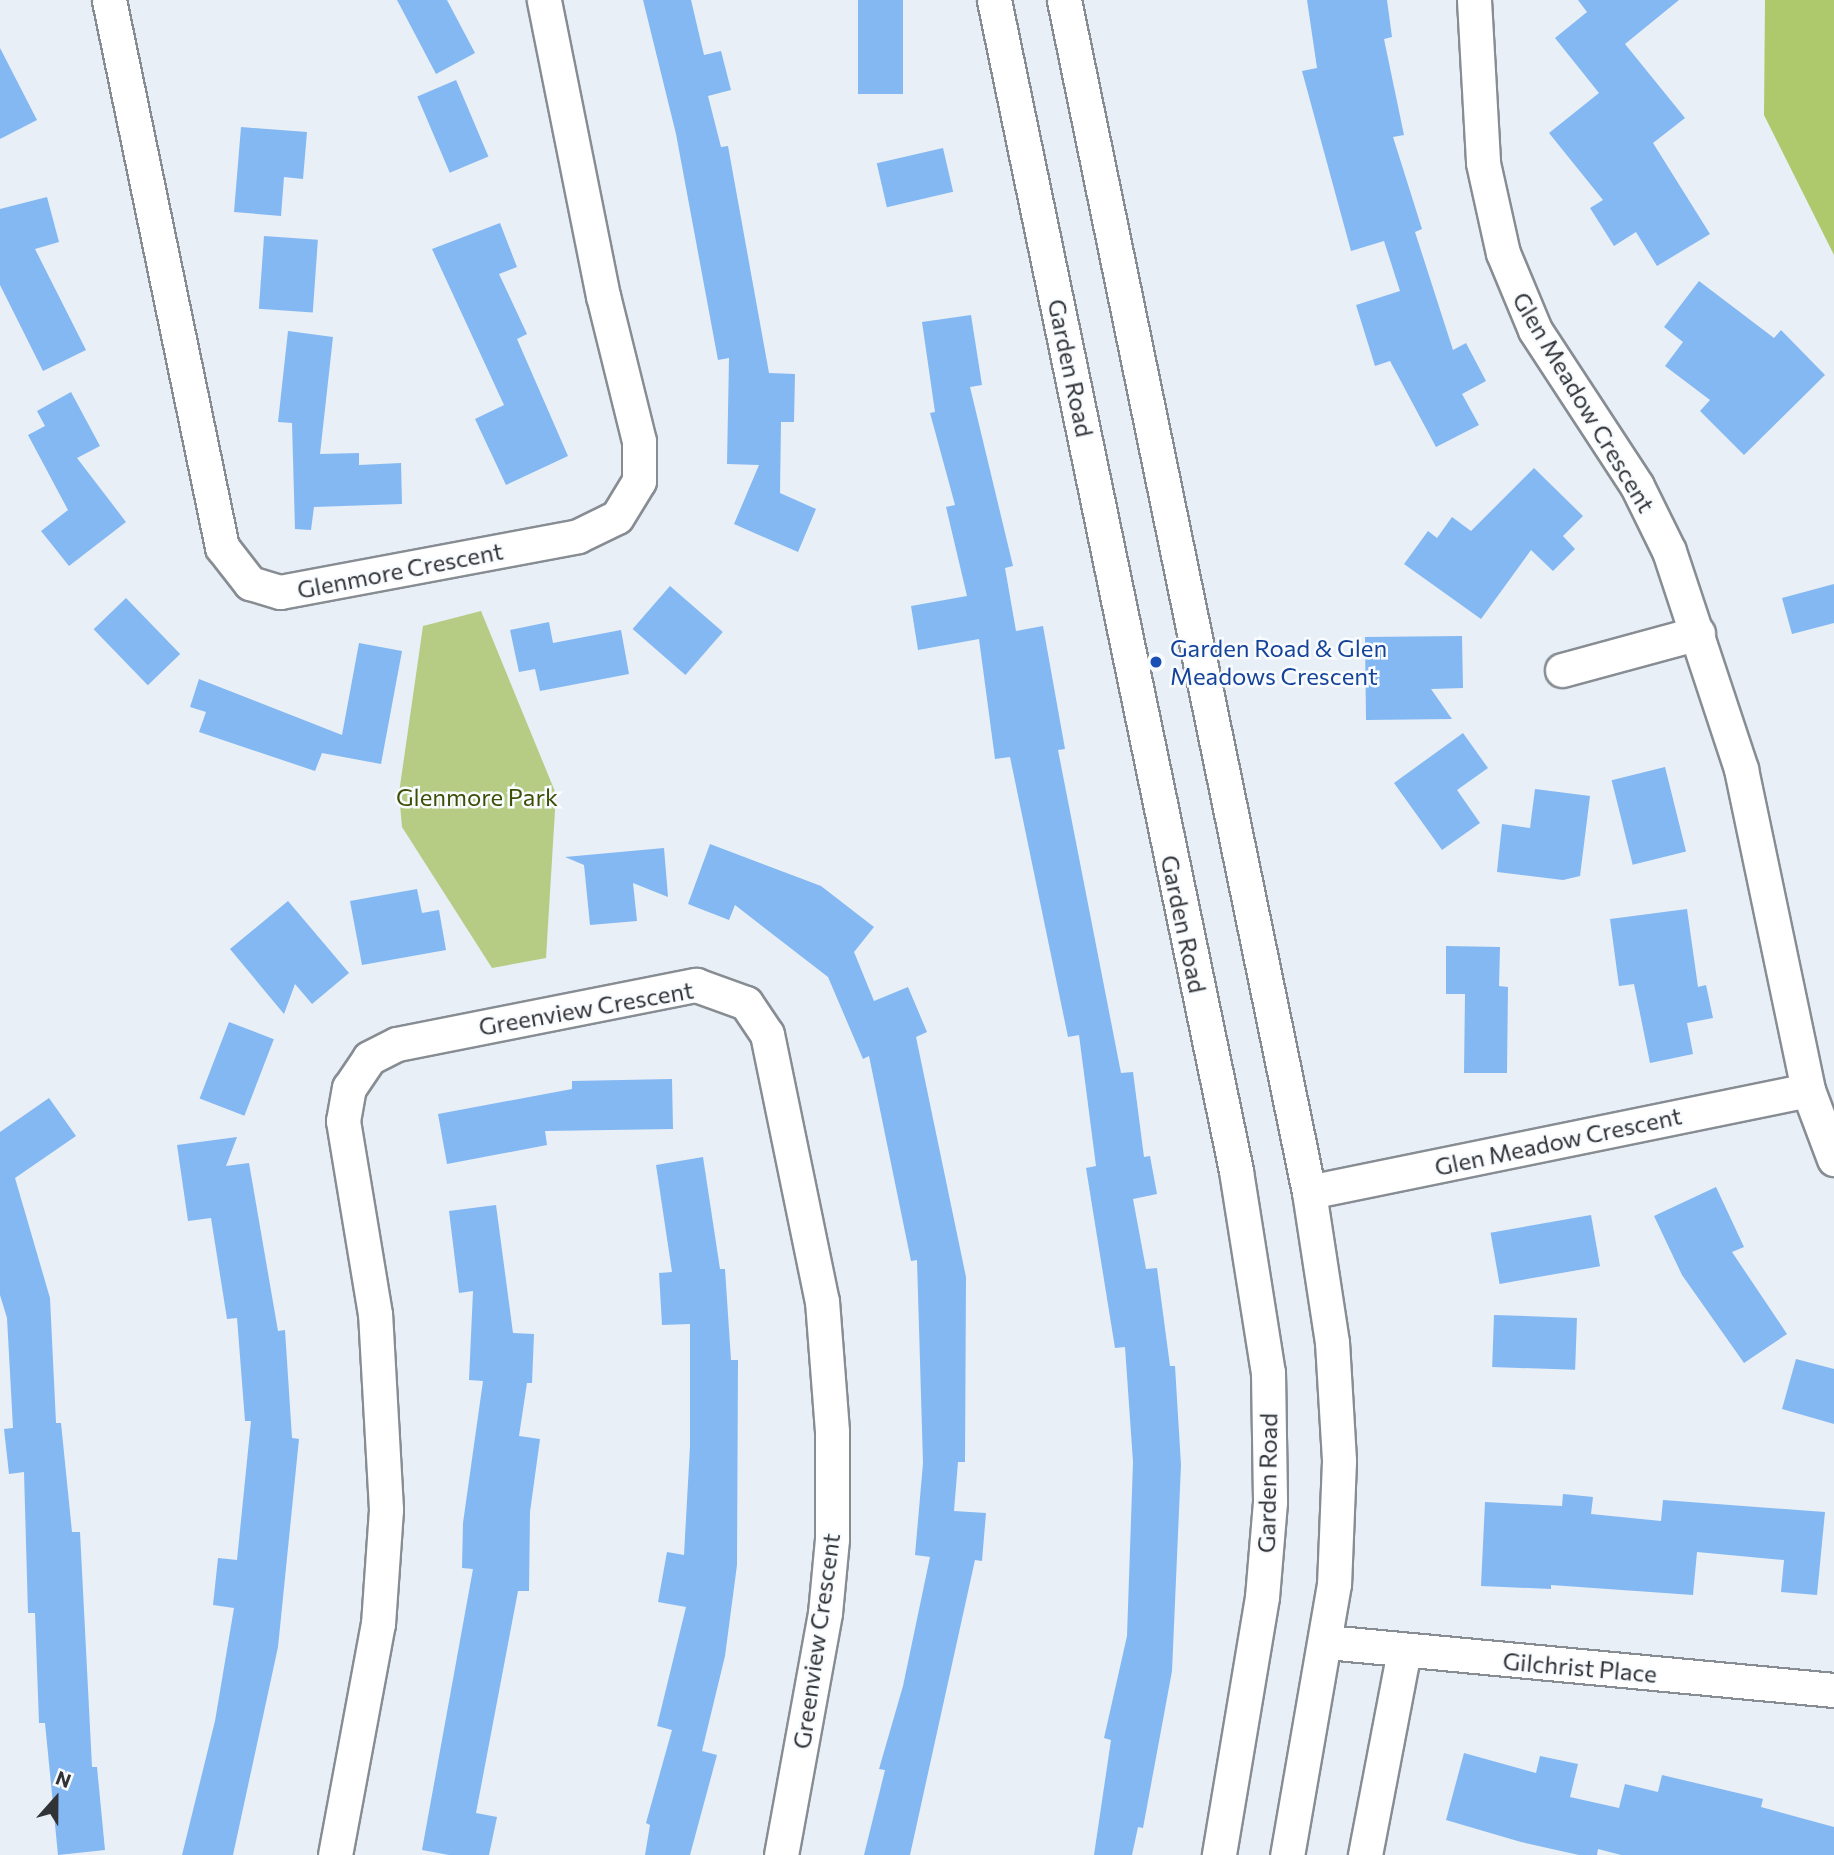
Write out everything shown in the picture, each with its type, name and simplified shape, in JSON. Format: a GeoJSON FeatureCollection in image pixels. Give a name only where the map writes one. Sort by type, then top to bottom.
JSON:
{"type":"FeatureCollection","features":[{"type":"Feature","properties":{"kind":"street","name":"Glenmore Crescent"},"geometry":{"type":"LineString","coordinates":[[109,0],[222,547],[250,583],[280,592],[578,536],[617,517],[639,481],[639,441],[603,296],[544,0]]}},
{"type":"Feature","properties":{"kind":"street","name":"Garden Road"},"geometry":{"type":"LineString","coordinates":[[994,0],[1239,1183],[1266,1359],[1270,1489],[1265,1573],[1250,1691],[1219,1855]]}},
{"type":"Feature","properties":{"kind":"street"},"geometry":{"type":"LineString","coordinates":[[1064,0],[1309,1192],[1332,1342],[1339,1438],[1338,1526],[1327,1642],[1287,1855]]}},
{"type":"Feature","properties":{"kind":"street","name":"Glen Meadow Crescent"},"geometry":{"type":"LineString","coordinates":[[1474,0],[1483,163],[1514,286],[1535,330],[1650,510],[1698,633],[1741,769],[1808,1090],[1834,1159]]}},
{"type":"Feature","properties":{"kind":"street"},"geometry":{"type":"LineString","coordinates":[[1562,670],[1698,633]]}},
{"type":"Feature","properties":{"kind":"street","name":"Greenview Crescent"},"geometry":{"type":"LineString","coordinates":[[335,1855],[378,1624],[386,1508],[376,1327],[343,1121],[349,1087],[369,1058],[397,1044],[696,985],[746,1003],[767,1034],[822,1301],[833,1458],[831,1551],[781,1855]]}},
{"type":"Feature","properties":{"kind":"street","name":"Glen Meadow Crescent"},"geometry":{"type":"LineString","coordinates":[[1309,1192],[1808,1090]]}},
{"type":"Feature","properties":{"kind":"street","name":"Gilchrist Place"},"geometry":{"type":"LineString","coordinates":[[1327,1642],[1834,1690]]}},
{"type":"Feature","properties":{"kind":"street"},"geometry":{"type":"LineString","coordinates":[[1365,1855],[1404,1651]]}},
{"type":"Feature","properties":{"kind":"green space"},"geometry":{"type":"Polygon","coordinates":[[[1765,0],[1834,0],[1834,255],[1764,115],[1765,0]]]}},
{"type":"Feature","properties":{"kind":"green space","name":"Glenmore Park"},"geometry":{"type":"Polygon","coordinates":[[[481,611],[556,794],[546,958],[492,968],[402,827],[399,793],[423,626],[481,611]]]}},
{"type":"Feature","properties":{"kind":"building"},"geometry":{"type":"Polygon","coordinates":[[[397,0],[447,0],[475,53],[436,74],[397,0]]]}},
{"type":"Feature","properties":{"kind":"building"},"geometry":{"type":"Polygon","coordinates":[[[643,0],[691,0],[704,55],[721,51],[731,90],[708,96],[721,147],[728,146],[769,373],[795,374],[794,422],[781,422],[780,493],[816,509],[798,552],[734,524],[759,465],[727,464],[729,358],[718,360],[676,134],[643,0]]]}},
{"type":"Feature","properties":{"kind":"building"},"geometry":{"type":"Polygon","coordinates":[[[858,0],[903,0],[903,94],[858,94],[858,0]]]}},
{"type":"Feature","properties":{"kind":"building"},"geometry":{"type":"Polygon","coordinates":[[[1307,0],[1387,0],[1392,37],[1384,39],[1404,135],[1393,137],[1422,229],[1415,232],[1453,350],[1466,343],[1486,381],[1462,394],[1479,425],[1436,447],[1390,361],[1375,366],[1356,305],[1400,291],[1384,241],[1351,251],[1302,71],[1317,68],[1307,0]]]}},
{"type":"Feature","properties":{"kind":"building"},"geometry":{"type":"Polygon","coordinates":[[[1578,0],[1679,0],[1625,44],[1685,118],[1653,143],[1710,234],[1657,266],[1636,232],[1614,246],[1590,208],[1603,200],[1549,133],[1599,93],[1555,38],[1587,12],[1578,0]]]}},
{"type":"Feature","properties":{"kind":"building"},"geometry":{"type":"Polygon","coordinates":[[[0,48],[37,120],[0,139],[0,48]]]}},
{"type":"Feature","properties":{"kind":"building"},"geometry":{"type":"Polygon","coordinates":[[[456,80],[488,156],[450,173],[417,96],[456,80]]]}},
{"type":"Feature","properties":{"kind":"building"},"geometry":{"type":"Polygon","coordinates":[[[241,127],[307,132],[303,179],[284,177],[281,216],[234,212],[241,127]]]}},
{"type":"Feature","properties":{"kind":"building"},"geometry":{"type":"Polygon","coordinates":[[[943,148],[953,192],[887,207],[877,163],[943,148]]]}},
{"type":"Feature","properties":{"kind":"building"},"geometry":{"type":"Polygon","coordinates":[[[47,197],[59,242],[35,249],[86,350],[43,371],[0,285],[0,209],[47,197]]]}},
{"type":"Feature","properties":{"kind":"building"},"geometry":{"type":"Polygon","coordinates":[[[500,223],[517,267],[499,274],[527,334],[517,339],[568,456],[506,485],[475,419],[504,405],[432,249],[500,223]]]}},
{"type":"Feature","properties":{"kind":"building"},"geometry":{"type":"Polygon","coordinates":[[[264,236],[318,240],[313,313],[259,309],[264,236]]]}},
{"type":"Feature","properties":{"kind":"building"},"geometry":{"type":"Polygon","coordinates":[[[1699,281],[1774,338],[1781,330],[1825,375],[1744,455],[1700,411],[1710,400],[1665,366],[1683,342],[1664,327],[1699,281]]]}},
{"type":"Feature","properties":{"kind":"building"},"geometry":{"type":"Polygon","coordinates":[[[971,315],[982,385],[970,387],[1013,566],[1005,568],[1016,631],[1043,626],[1065,749],[1058,750],[1121,1073],[1133,1072],[1144,1157],[1150,1156],[1157,1194],[1133,1199],[1146,1269],[1157,1268],[1170,1366],[1175,1366],[1181,1465],[1172,1671],[1143,1828],[1138,1827],[1132,1855],[1094,1855],[1111,1740],[1104,1738],[1127,1636],[1133,1462],[1125,1347],[1115,1348],[1086,1168],[1096,1166],[1079,1035],[1068,1037],[1010,757],[995,759],[979,639],[918,650],[911,606],[967,596],[946,507],[955,505],[930,413],[935,412],[922,322],[971,315]]]}},
{"type":"Feature","properties":{"kind":"building"},"geometry":{"type":"Polygon","coordinates":[[[288,331],[333,337],[320,454],[359,453],[359,465],[401,463],[402,504],[314,507],[311,530],[295,529],[292,423],[278,422],[288,331]]]}},
{"type":"Feature","properties":{"kind":"building"},"geometry":{"type":"Polygon","coordinates":[[[71,392],[100,446],[77,458],[126,522],[69,566],[41,531],[68,510],[28,435],[45,426],[37,411],[71,392]]]}},
{"type":"Feature","properties":{"kind":"building"},"geometry":{"type":"Polygon","coordinates":[[[1534,468],[1583,516],[1563,536],[1575,549],[1553,571],[1531,550],[1481,619],[1404,564],[1428,531],[1437,538],[1452,517],[1471,531],[1534,468]]]}},
{"type":"Feature","properties":{"kind":"building"},"geometry":{"type":"Polygon","coordinates":[[[1834,584],[1834,623],[1792,634],[1782,598],[1834,584]]]}},
{"type":"Feature","properties":{"kind":"building"},"geometry":{"type":"Polygon","coordinates":[[[670,586],[723,632],[685,675],[633,629],[670,586]]]}},
{"type":"Feature","properties":{"kind":"building"},"geometry":{"type":"Polygon","coordinates":[[[126,598],[180,654],[148,685],[94,629],[126,598]]]}},
{"type":"Feature","properties":{"kind":"building"},"geometry":{"type":"Polygon","coordinates":[[[549,622],[553,643],[621,630],[629,674],[540,691],[535,669],[519,672],[510,630],[549,622]]]}},
{"type":"Feature","properties":{"kind":"building"},"geometry":{"type":"Polygon","coordinates":[[[1462,636],[1463,688],[1431,689],[1452,719],[1366,720],[1365,637],[1462,636]]]}},
{"type":"Feature","properties":{"kind":"building"},"geometry":{"type":"Polygon","coordinates":[[[359,643],[402,651],[381,764],[322,753],[315,771],[199,732],[206,712],[190,707],[199,679],[342,735],[359,643]]]}},
{"type":"Feature","properties":{"kind":"building"},"geometry":{"type":"Polygon","coordinates":[[[1463,733],[1488,768],[1457,790],[1480,823],[1442,850],[1394,783],[1463,733]]]}},
{"type":"Feature","properties":{"kind":"building"},"geometry":{"type":"Polygon","coordinates":[[[1665,767],[1686,851],[1633,865],[1612,780],[1665,767]]]}},
{"type":"Feature","properties":{"kind":"building"},"geometry":{"type":"Polygon","coordinates":[[[1535,789],[1590,796],[1580,876],[1563,880],[1497,872],[1502,824],[1530,828],[1535,789]]]}},
{"type":"Feature","properties":{"kind":"building"},"geometry":{"type":"Polygon","coordinates":[[[710,844],[821,886],[874,927],[854,952],[874,1001],[908,987],[927,1032],[916,1037],[966,1277],[965,1462],[958,1462],[954,1511],[986,1513],[982,1561],[975,1560],[910,1855],[864,1855],[885,1770],[879,1769],[903,1686],[930,1557],[915,1555],[923,1463],[917,1260],[911,1261],[869,1056],[863,1059],[828,977],[735,905],[729,920],[688,904],[710,844]]]}},
{"type":"Feature","properties":{"kind":"building"},"geometry":{"type":"Polygon","coordinates":[[[664,848],[668,897],[633,883],[637,921],[590,925],[584,865],[565,857],[664,848]]]}},
{"type":"Feature","properties":{"kind":"building"},"geometry":{"type":"Polygon","coordinates":[[[417,889],[422,913],[439,910],[446,950],[362,965],[350,901],[417,889]]]}},
{"type":"Feature","properties":{"kind":"building"},"geometry":{"type":"Polygon","coordinates":[[[288,901],[349,973],[312,1004],[295,984],[284,1014],[230,949],[288,901]]]}},
{"type":"Feature","properties":{"kind":"building"},"geometry":{"type":"Polygon","coordinates":[[[1687,909],[1698,987],[1706,985],[1713,1018],[1687,1023],[1693,1054],[1650,1063],[1634,984],[1619,986],[1610,919],[1687,909]]]}},
{"type":"Feature","properties":{"kind":"building"},"geometry":{"type":"Polygon","coordinates":[[[1446,946],[1500,947],[1499,986],[1508,987],[1507,1073],[1464,1073],[1465,994],[1446,994],[1446,946]]]}},
{"type":"Feature","properties":{"kind":"building"},"geometry":{"type":"Polygon","coordinates":[[[229,1022],[274,1039],[244,1116],[200,1099],[229,1022]]]}},
{"type":"Feature","properties":{"kind":"building"},"geometry":{"type":"Polygon","coordinates":[[[672,1079],[673,1129],[545,1131],[547,1145],[447,1164],[438,1114],[572,1089],[572,1081],[672,1079]]]}},
{"type":"Feature","properties":{"kind":"building"},"geometry":{"type":"Polygon","coordinates":[[[49,1098],[76,1136],[15,1178],[50,1298],[56,1423],[61,1423],[72,1532],[80,1532],[92,1767],[97,1767],[105,1850],[58,1855],[45,1723],[39,1723],[35,1613],[28,1613],[24,1472],[9,1474],[4,1429],[13,1428],[7,1318],[0,1295],[0,1132],[49,1098]]]}},
{"type":"Feature","properties":{"kind":"building"},"geometry":{"type":"Polygon","coordinates":[[[237,1137],[226,1166],[249,1163],[278,1331],[285,1330],[292,1438],[299,1439],[278,1647],[233,1855],[182,1855],[215,1721],[234,1608],[213,1605],[218,1558],[237,1560],[251,1421],[245,1421],[237,1318],[227,1319],[211,1218],[188,1221],[177,1145],[237,1137]]]}},
{"type":"Feature","properties":{"kind":"building"},"geometry":{"type":"Polygon","coordinates":[[[703,1157],[720,1269],[725,1269],[731,1360],[738,1360],[737,1565],[725,1656],[702,1751],[717,1755],[690,1855],[645,1855],[650,1825],[646,1823],[672,1730],[657,1726],[686,1607],[658,1602],[667,1552],[684,1555],[690,1446],[690,1324],[662,1325],[659,1273],[672,1272],[656,1165],[703,1157]]]}},
{"type":"Feature","properties":{"kind":"building"},"geometry":{"type":"Polygon","coordinates":[[[1716,1187],[1744,1247],[1732,1252],[1787,1334],[1744,1363],[1682,1275],[1654,1216],[1716,1187]]]}},
{"type":"Feature","properties":{"kind":"building"},"geometry":{"type":"Polygon","coordinates":[[[496,1205],[513,1333],[534,1334],[532,1383],[527,1383],[519,1436],[540,1439],[530,1512],[529,1591],[518,1591],[476,1813],[497,1817],[489,1855],[449,1855],[422,1850],[473,1569],[462,1568],[463,1523],[483,1381],[469,1380],[473,1291],[459,1293],[449,1211],[496,1205]]]}},
{"type":"Feature","properties":{"kind":"building"},"geometry":{"type":"Polygon","coordinates":[[[1591,1215],[1600,1266],[1500,1284],[1491,1233],[1591,1215]]]}},
{"type":"Feature","properties":{"kind":"building"},"geometry":{"type":"Polygon","coordinates":[[[1494,1315],[1577,1318],[1575,1370],[1492,1367],[1494,1315]]]}},
{"type":"Feature","properties":{"kind":"building"},"geometry":{"type":"Polygon","coordinates":[[[1796,1359],[1834,1369],[1834,1424],[1782,1409],[1796,1359]]]}},
{"type":"Feature","properties":{"kind":"building"},"geometry":{"type":"Polygon","coordinates":[[[1563,1494],[1593,1497],[1591,1514],[1661,1521],[1663,1500],[1825,1512],[1817,1595],[1781,1592],[1784,1560],[1697,1552],[1693,1595],[1551,1585],[1551,1589],[1481,1586],[1485,1502],[1562,1506],[1563,1494]]]}},
{"type":"Feature","properties":{"kind":"building"},"geometry":{"type":"Polygon","coordinates":[[[1464,1753],[1536,1773],[1540,1756],[1578,1764],[1570,1797],[1619,1808],[1625,1784],[1658,1792],[1662,1775],[1763,1799],[1761,1807],[1834,1827],[1834,1855],[1621,1855],[1598,1849],[1597,1855],[1579,1855],[1521,1842],[1446,1820],[1464,1753]]]}},
{"type":"Feature","properties":{"kind":"place","name":"Garden Road & Glen Meadows Crescent"},"geometry":{"type":"Point","coordinates":[1156,662]}}]}
